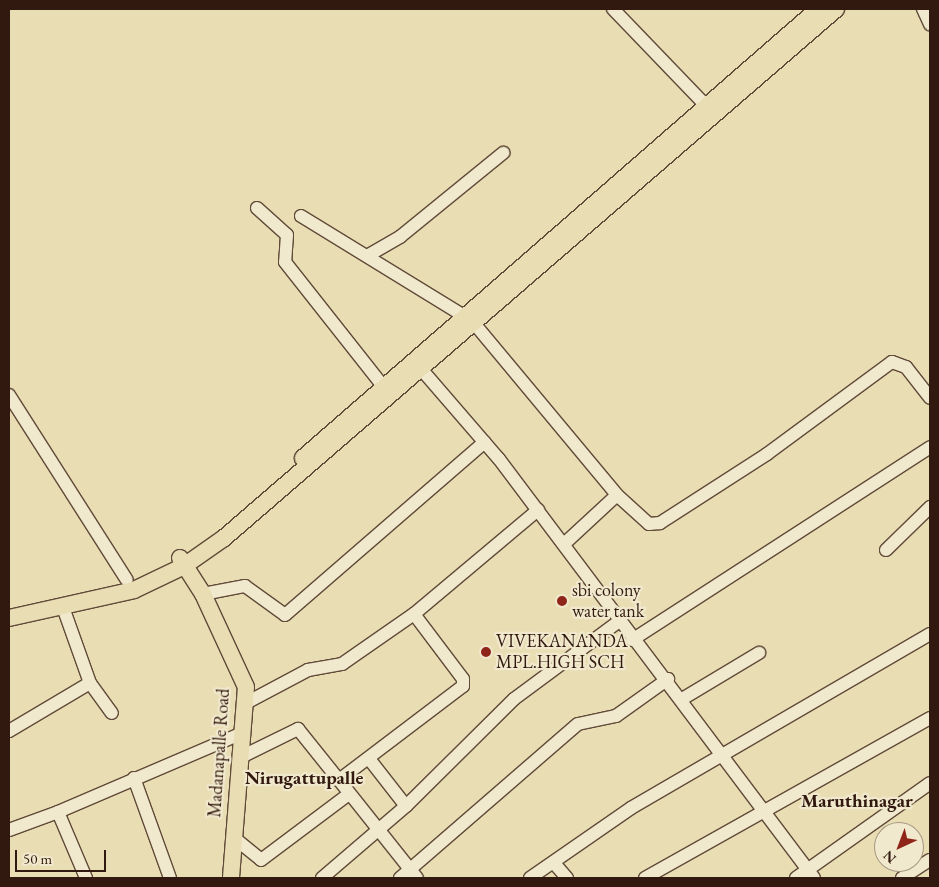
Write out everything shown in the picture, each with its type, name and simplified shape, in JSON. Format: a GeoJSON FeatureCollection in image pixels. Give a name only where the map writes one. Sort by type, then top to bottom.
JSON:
{"type":"FeatureCollection","features":[{"type":"Feature","properties":{"kind":"main road"},"geometry":{"type":"LineString","coordinates":[[711,111],[818,9]]}},
{"type":"Feature","properties":{"kind":"main road"},"geometry":{"type":"LineString","coordinates":[[10,611],[63,607],[134,590],[182,562],[262,508],[417,364],[711,111],[836,9]]}},
{"type":"Feature","properties":{"kind":"main road"},"geometry":{"type":"LineString","coordinates":[[10,611],[127,580],[182,562],[254,502],[382,386],[417,364]]}},
{"type":"Feature","properties":{"kind":"main road","name":"Madanapalle Road"},"geometry":{"type":"LineString","coordinates":[[182,562],[203,594],[241,668],[246,703],[239,758],[231,878]]}},
{"type":"Feature","properties":{"kind":"street"},"geometry":{"type":"LineString","coordinates":[[614,9],[711,111]]}},
{"type":"Feature","properties":{"kind":"street"},"geometry":{"type":"LineString","coordinates":[[923,9],[930,24]]}},
{"type":"Feature","properties":{"kind":"street"},"geometry":{"type":"LineString","coordinates":[[367,256],[401,236],[503,153]]}},
{"type":"Feature","properties":{"kind":"street"},"geometry":{"type":"LineString","coordinates":[[257,208],[287,235],[285,262],[382,386]]}},
{"type":"Feature","properties":{"kind":"street"},"geometry":{"type":"LineString","coordinates":[[302,216],[469,319],[617,495],[645,523],[660,523],[767,454],[892,362],[906,367],[930,398]]}},
{"type":"Feature","properties":{"kind":"street"},"geometry":{"type":"LineString","coordinates":[[417,364],[485,442],[538,510],[618,622],[668,679],[811,875]]}},
{"type":"Feature","properties":{"kind":"street"},"geometry":{"type":"LineString","coordinates":[[9,395],[127,580]]}},
{"type":"Feature","properties":{"kind":"street"},"geometry":{"type":"LineString","coordinates":[[203,594],[245,586],[285,615],[485,442]]}},
{"type":"Feature","properties":{"kind":"street"},"geometry":{"type":"LineString","coordinates":[[632,640],[930,447]]}},
{"type":"Feature","properties":{"kind":"street"},"geometry":{"type":"LineString","coordinates":[[564,544],[617,495]]}},
{"type":"Feature","properties":{"kind":"street"},"geometry":{"type":"LineString","coordinates":[[886,550],[930,508]]}},
{"type":"Feature","properties":{"kind":"street"},"geometry":{"type":"LineString","coordinates":[[246,703],[308,670],[342,664],[414,614],[538,510]]}},
{"type":"Feature","properties":{"kind":"street"},"geometry":{"type":"LineString","coordinates":[[63,607],[90,683],[112,713]]}},
{"type":"Feature","properties":{"kind":"street"},"geometry":{"type":"LineString","coordinates":[[339,780],[370,760],[463,686],[463,679],[414,614]]}},
{"type":"Feature","properties":{"kind":"street"},"geometry":{"type":"LineString","coordinates":[[322,878],[406,806],[514,699],[618,622]]}},
{"type":"Feature","properties":{"kind":"street"},"geometry":{"type":"LineString","coordinates":[[530,878],[631,808],[725,756],[930,634]]}},
{"type":"Feature","properties":{"kind":"street"},"geometry":{"type":"LineString","coordinates":[[682,698],[759,653]]}},
{"type":"Feature","properties":{"kind":"street"},"geometry":{"type":"LineString","coordinates":[[400,878],[414,874],[578,724],[616,716],[668,679]]}},
{"type":"Feature","properties":{"kind":"street"},"geometry":{"type":"LineString","coordinates":[[9,731],[90,683]]}},
{"type":"Feature","properties":{"kind":"street"},"geometry":{"type":"LineString","coordinates":[[645,878],[766,812],[930,718]]}},
{"type":"Feature","properties":{"kind":"street"},"geometry":{"type":"LineString","coordinates":[[239,758],[298,729],[349,794],[380,829],[414,874]]}},
{"type":"Feature","properties":{"kind":"street"},"geometry":{"type":"LineString","coordinates":[[9,830],[58,812],[242,733]]}},
{"type":"Feature","properties":{"kind":"street"},"geometry":{"type":"LineString","coordinates":[[370,760],[406,806]]}},
{"type":"Feature","properties":{"kind":"street"},"geometry":{"type":"LineString","coordinates":[[134,778],[170,878]]}},
{"type":"Feature","properties":{"kind":"street"},"geometry":{"type":"LineString","coordinates":[[796,878],[811,875],[930,783]]}},
{"type":"Feature","properties":{"kind":"street"},"geometry":{"type":"LineString","coordinates":[[233,837],[261,860],[349,794]]}},
{"type":"Feature","properties":{"kind":"street"},"geometry":{"type":"LineString","coordinates":[[58,812],[86,878]]}},
{"type":"Feature","properties":{"kind":"street"},"geometry":{"type":"LineString","coordinates":[[902,878],[930,860]]}},
{"type":"Feature","properties":{"kind":"street"},"geometry":{"type":"LineString","coordinates":[[554,863],[567,878]]}},
{"type":"Feature","properties":{"kind":"place","name":"sbi colony water tank"},"geometry":{"type":"Point","coordinates":[562,601]}},
{"type":"Feature","properties":{"kind":"place","name":"VIVEKANANDA MPL.HIGH SCH"},"geometry":{"type":"Point","coordinates":[486,652]}},
{"type":"Feature","properties":{"kind":"district","name":"Nirugattupalle"},"geometry":{"type":"Point","coordinates":[304,778]}},
{"type":"Feature","properties":{"kind":"district","name":"Maruthinagar"},"geometry":{"type":"Point","coordinates":[857,801]}}]}
